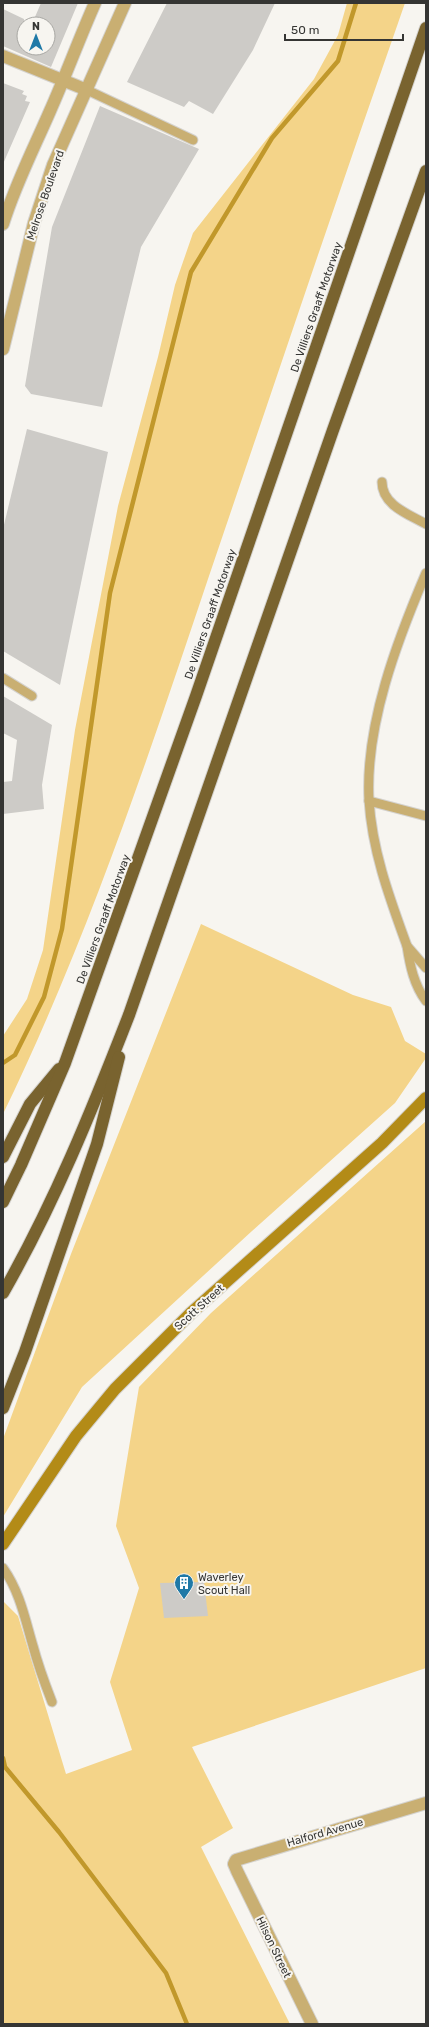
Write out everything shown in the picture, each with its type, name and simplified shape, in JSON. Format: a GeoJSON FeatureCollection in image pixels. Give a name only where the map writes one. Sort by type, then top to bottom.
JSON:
{"type":"FeatureCollection","features":[{"type":"Feature","properties":{"kind":"highway","name":"De Villiers Graaff Motorway"},"geometry":{"type":"LineString","coordinates":[[3,1202],[21,1165],[65,1063],[196,696],[426,28]]}},
{"type":"Feature","properties":{"kind":"highway"},"geometry":{"type":"LineString","coordinates":[[3,1293],[53,1198],[94,1105],[129,1014],[335,423],[426,171]]}},
{"type":"Feature","properties":{"kind":"highway"},"geometry":{"type":"LineString","coordinates":[[3,1408],[25,1352],[97,1144],[112,1090],[129,1014]]}},
{"type":"Feature","properties":{"kind":"highway"},"geometry":{"type":"LineString","coordinates":[[3,1157],[30,1104],[46,1083],[65,1063]]}},
{"type":"Feature","properties":{"kind":"street"},"geometry":{"type":"LineString","coordinates":[[3,224],[18,180],[95,3]]}},
{"type":"Feature","properties":{"kind":"street","name":"Melrose Boulevard"},"geometry":{"type":"LineString","coordinates":[[3,349],[34,223],[53,165],[125,3]]}},
{"type":"Feature","properties":{"kind":"street"},"geometry":{"type":"LineString","coordinates":[[3,56],[87,90]]}},
{"type":"Feature","properties":{"kind":"street","name":"Scott Street"},"geometry":{"type":"LineString","coordinates":[[3,1544],[76,1436],[115,1389],[191,1313],[382,1143],[426,1098]]}},
{"type":"Feature","properties":{"kind":"street","name":"Halford Avenue"},"geometry":{"type":"LineString","coordinates":[[237,1871],[234,1864],[236,1860],[240,1858],[426,1803]]}},
{"type":"Feature","properties":{"kind":"street","name":"Hilson Street"},"geometry":{"type":"LineString","coordinates":[[237,1871],[312,2024]]}},
{"type":"Feature","properties":{"kind":"lane"},"geometry":{"type":"LineString","coordinates":[[87,90],[193,140]]}},
{"type":"Feature","properties":{"kind":"lane"},"geometry":{"type":"LineString","coordinates":[[382,482],[385,497],[390,503],[426,524]]}},
{"type":"Feature","properties":{"kind":"lane"},"geometry":{"type":"LineString","coordinates":[[426,573],[393,662],[378,710],[368,777],[369,801],[379,863],[407,946],[409,960],[418,990],[426,1001]]}},
{"type":"Feature","properties":{"kind":"lane"},"geometry":{"type":"LineString","coordinates":[[3,678],[32,696]]}},
{"type":"Feature","properties":{"kind":"lane"},"geometry":{"type":"LineString","coordinates":[[369,801],[426,816]]}},
{"type":"Feature","properties":{"kind":"lane"},"geometry":{"type":"LineString","coordinates":[[407,946],[426,968]]}},
{"type":"Feature","properties":{"kind":"lane"},"geometry":{"type":"LineString","coordinates":[[3,1568],[11,1579],[22,1607],[33,1648],[52,1702]]}},
{"type":"Feature","properties":{"kind":"shaded area"},"geometry":{"type":"Polygon","coordinates":[[[347,3],[405,3],[163,713],[115,848],[62,983],[3,1114],[3,1036],[27,999],[43,950],[75,730],[118,506],[158,357],[175,285],[193,233],[314,79],[338,35],[347,3]]]}},
{"type":"Feature","properties":{"kind":"shaded area"},"geometry":{"type":"Polygon","coordinates":[[[201,924],[353,995],[391,1007],[405,1041],[426,1054],[426,1058],[395,1103],[252,1231],[82,1387],[3,1517],[3,1439],[71,1254],[201,924]]]}},
{"type":"Feature","properties":{"kind":"shaded area"},"geometry":{"type":"Polygon","coordinates":[[[426,1121],[426,1668],[192,1747],[233,1828],[201,1847],[290,2024],[3,2024],[3,1601],[18,1616],[66,1774],[132,1750],[110,1682],[139,1588],[116,1526],[139,1387],[211,1313],[426,1121]]]}},
{"type":"Feature","properties":{"kind":"building"},"geometry":{"type":"Polygon","coordinates":[[[41,3],[78,3],[56,55],[56,16],[35,16],[41,3]]]}},
{"type":"Feature","properties":{"kind":"building"},"geometry":{"type":"Polygon","coordinates":[[[167,3],[275,3],[253,50],[213,114],[189,101],[184,107],[127,82],[167,3]]]}},
{"type":"Feature","properties":{"kind":"building"},"geometry":{"type":"Polygon","coordinates":[[[3,9],[18,16],[16,16],[16,52],[3,46],[3,9]]]}},
{"type":"Feature","properties":{"kind":"building"},"geometry":{"type":"Polygon","coordinates":[[[26,56],[56,56],[51,67],[26,56]]]}},
{"type":"Feature","properties":{"kind":"building"},"geometry":{"type":"Polygon","coordinates":[[[3,83],[24,91],[22,94],[27,96],[25,101],[30,102],[3,164],[3,83]]]}},
{"type":"Feature","properties":{"kind":"building"},"geometry":{"type":"Polygon","coordinates":[[[100,106],[199,149],[141,247],[102,407],[31,394],[25,386],[52,227],[100,106]]]}},
{"type":"Feature","properties":{"kind":"building"},"geometry":{"type":"Polygon","coordinates":[[[27,429],[108,452],[60,685],[3,651],[3,529],[27,429]]]}},
{"type":"Feature","properties":{"kind":"building"},"geometry":{"type":"Polygon","coordinates":[[[3,696],[52,725],[42,785],[44,809],[3,814],[3,782],[12,781],[17,740],[3,733],[3,696]]]}},
{"type":"Feature","properties":{"kind":"building","name":"Waverley Scout Hall"},"geometry":{"type":"Polygon","coordinates":[[[204,1582],[208,1616],[164,1618],[160,1583],[204,1582]]]}},
{"type":"Feature","properties":{"kind":"waterway"},"geometry":{"type":"LineString","coordinates":[[3,1063],[15,1055],[44,997],[62,929],[110,593],[191,272],[272,138],[338,61],[356,3]]}},
{"type":"Feature","properties":{"kind":"waterway"},"geometry":{"type":"LineString","coordinates":[[3,1758],[5,1767],[59,1832],[166,1973],[187,2024]]}},
{"type":"Feature","properties":{"kind":"place","name":"Waverley Scout Hall"},"geometry":{"type":"Point","coordinates":[184,1600]}}]}
